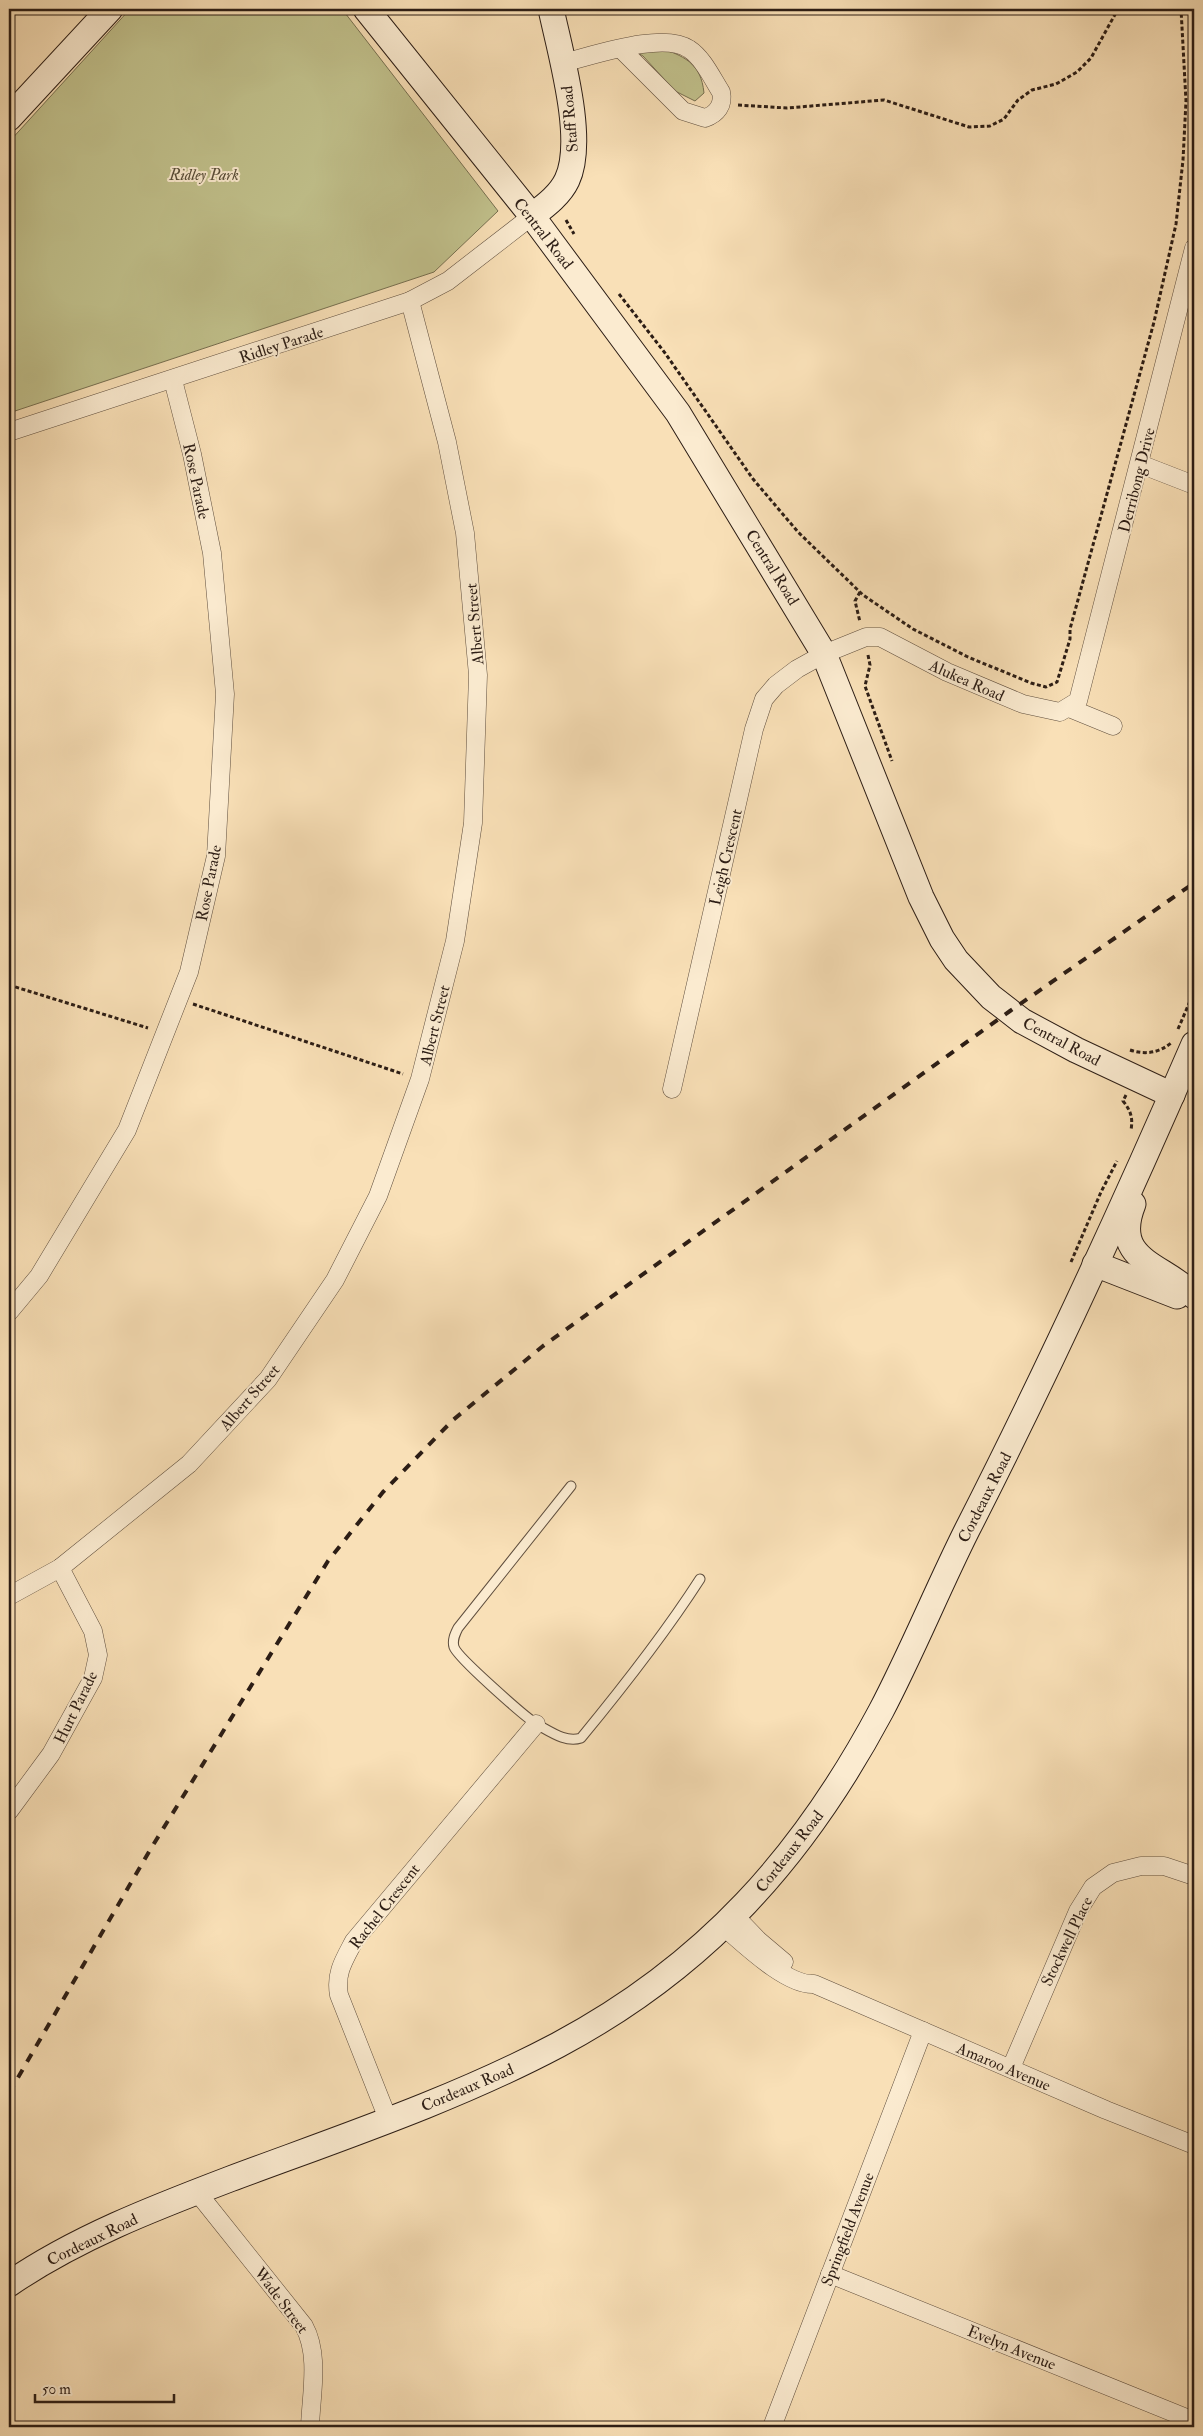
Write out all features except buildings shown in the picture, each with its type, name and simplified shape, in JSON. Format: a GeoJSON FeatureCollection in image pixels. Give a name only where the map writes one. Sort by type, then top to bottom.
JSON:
{"type":"FeatureCollection","features":[{"type":"Feature","properties":{"kind":"main road"},"geometry":{"type":"LineString","coordinates":[[9,118],[110,9]]}},
{"type":"Feature","properties":{"kind":"main road","name":"Central Road"},"geometry":{"type":"LineString","coordinates":[[366,9],[532,216],[678,413],[824,654],[920,897],[942,940],[956,960],[992,997],[1022,1021],[1042,1033],[1172,1095]]}},
{"type":"Feature","properties":{"kind":"main road","name":"Staff Road"},"geometry":{"type":"LineString","coordinates":[[532,216],[560,191],[567,182],[572,168],[574,135],[551,9]]}},
{"type":"Feature","properties":{"kind":"main road","name":"Cordeaux Road"},"geometry":{"type":"LineString","coordinates":[[9,2284],[50,2257],[108,2230],[197,2192],[388,2120],[507,2071],[590,2027],[654,1984],[729,1921],[789,1855],[836,1788],[862,1745],[1022,1421],[1095,1264],[1139,1141],[1172,1095],[1181,1039]]}},
{"type":"Feature","properties":{"kind":"main road"},"geometry":{"type":"LineString","coordinates":[[1139,1141],[1148,1165],[1127,1227],[1128,1240],[1136,1253],[1150,1266],[1185,1287],[1194,1298]]}},
{"type":"Feature","properties":{"kind":"main road"},"geometry":{"type":"LineString","coordinates":[[1095,1264],[1178,1296],[1194,1298]]}},
{"type":"Feature","properties":{"kind":"street"},"geometry":{"type":"LineString","coordinates":[[562,63],[652,41],[678,44],[688,48],[698,57],[721,92],[721,105],[712,116],[705,118],[689,115],[621,49]]}},
{"type":"Feature","properties":{"kind":"street","name":"Ridley Parade"},"geometry":{"type":"LineString","coordinates":[[9,432],[410,301],[448,280],[532,216]]}},
{"type":"Feature","properties":{"kind":"street","name":"Derribong Drive"},"geometry":{"type":"LineString","coordinates":[[1069,708],[1078,701],[1082,691],[1194,248]]}},
{"type":"Feature","properties":{"kind":"street","name":"Albert Street"},"geometry":{"type":"LineString","coordinates":[[9,1596],[60,1568],[189,1464],[268,1380],[335,1280],[378,1196],[420,1079],[454,941],[473,823],[478,675],[465,533],[447,442],[410,301]]}},
{"type":"Feature","properties":{"kind":"street","name":"Rose Parade"},"geometry":{"type":"LineString","coordinates":[[9,1312],[39,1276],[127,1130],[189,972],[216,856],[225,694],[212,553],[192,454],[173,380]]}},
{"type":"Feature","properties":{"kind":"street"},"geometry":{"type":"LineString","coordinates":[[1140,464],[1194,485]]}},
{"type":"Feature","properties":{"kind":"street","name":"Alukea Road"},"geometry":{"type":"LineString","coordinates":[[824,654],[864,638],[880,637],[947,672],[1023,704],[1060,712],[1069,708],[1113,726]]}},
{"type":"Feature","properties":{"kind":"street","name":"Leigh Crescent"},"geometry":{"type":"LineString","coordinates":[[672,1089],[754,729],[764,699],[776,686],[797,669],[824,654]]}},
{"type":"Feature","properties":{"kind":"street","name":"Hurt Parade"},"geometry":{"type":"LineString","coordinates":[[9,1811],[51,1754],[93,1678],[98,1656],[93,1631],[60,1568]]}},
{"type":"Feature","properties":{"kind":"street","name":"Rachel Crescent"},"geometry":{"type":"LineString","coordinates":[[388,2120],[339,1995],[337,1981],[341,1965],[354,1941],[536,1724]]}},
{"type":"Feature","properties":{"kind":"street","name":"Stockwell Place"},"geometry":{"type":"LineString","coordinates":[[1011,2068],[1078,1911],[1093,1886],[1113,1872],[1141,1866],[1164,1866],[1194,1876]]}},
{"type":"Feature","properties":{"kind":"street","name":"Amaroo Avenue"},"geometry":{"type":"LineString","coordinates":[[729,1921],[778,1958],[809,1977],[814,1984],[1194,2145]]}},
{"type":"Feature","properties":{"kind":"street","name":"Springfield Avenue"},"geometry":{"type":"LineString","coordinates":[[772,2427],[923,2031]]}},
{"type":"Feature","properties":{"kind":"street","name":"Wade Street"},"geometry":{"type":"LineString","coordinates":[[197,2192],[304,2326],[311,2339],[313,2357],[310,2427]]}},
{"type":"Feature","properties":{"kind":"street","name":"Evelyn Avenue"},"geometry":{"type":"LineString","coordinates":[[830,2274],[1194,2421]]}},
{"type":"Feature","properties":{"kind":"lane"},"geometry":{"type":"LineString","coordinates":[[572,1486],[458,1628],[453,1640],[454,1648],[464,1661],[536,1724],[567,1739],[581,1738],[639,1667],[678,1614],[700,1579]]}},
{"type":"Feature","properties":{"kind":"path"},"geometry":{"type":"LineString","coordinates":[[721,105],[787,108],[884,100],[969,127],[990,126],[1004,119],[1018,100],[1032,90],[1056,84],[1078,72],[1091,58],[1118,9]]}},
{"type":"Feature","properties":{"kind":"path"},"geometry":{"type":"LineString","coordinates":[[614,288],[665,353],[753,480],[798,532],[860,592],[913,629],[968,657],[1031,683],[1046,687],[1057,682],[1154,322],[1176,224],[1183,160],[1186,101],[1181,9]]}},
{"type":"Feature","properties":{"kind":"path"},"geometry":{"type":"LineString","coordinates":[[566,220],[573,230],[574,241]]}},
{"type":"Feature","properties":{"kind":"path"},"geometry":{"type":"LineString","coordinates":[[860,592],[855,601],[870,665],[864,686],[894,769]]}},
{"type":"Feature","properties":{"kind":"path"},"geometry":{"type":"LineString","coordinates":[[9,985],[165,1033]]}},
{"type":"Feature","properties":{"kind":"path"},"geometry":{"type":"LineString","coordinates":[[1125,1048],[1144,1053],[1163,1050],[1181,1039],[1194,992]]}},
{"type":"Feature","properties":{"kind":"path"},"geometry":{"type":"LineString","coordinates":[[179,999],[420,1079]]}},
{"type":"Feature","properties":{"kind":"path"},"geometry":{"type":"LineString","coordinates":[[1123,1101],[1130,1110],[1139,1141]]}},
{"type":"Feature","properties":{"kind":"path"},"geometry":{"type":"LineString","coordinates":[[1068,1269],[1101,1192],[1119,1158]]}},
{"type":"Feature","properties":{"kind":"green space","name":"Ridley Park"},"geometry":{"type":"Polygon","coordinates":[[[130,9],[342,9],[498,211],[434,272],[9,413],[9,142],[130,9]]]}},
{"type":"Feature","properties":{"kind":"green space"},"geometry":{"type":"Polygon","coordinates":[[[658,47],[683,57],[695,67],[702,82],[704,93],[695,101],[675,91],[643,56],[636,52],[658,47]]]}},
{"type":"Feature","properties":{"kind":"railway"},"geometry":{"type":"LineString","coordinates":[[9,2093],[150,1850],[328,1561],[383,1492],[453,1420],[543,1346],[1010,1011],[1194,883]]}}]}
